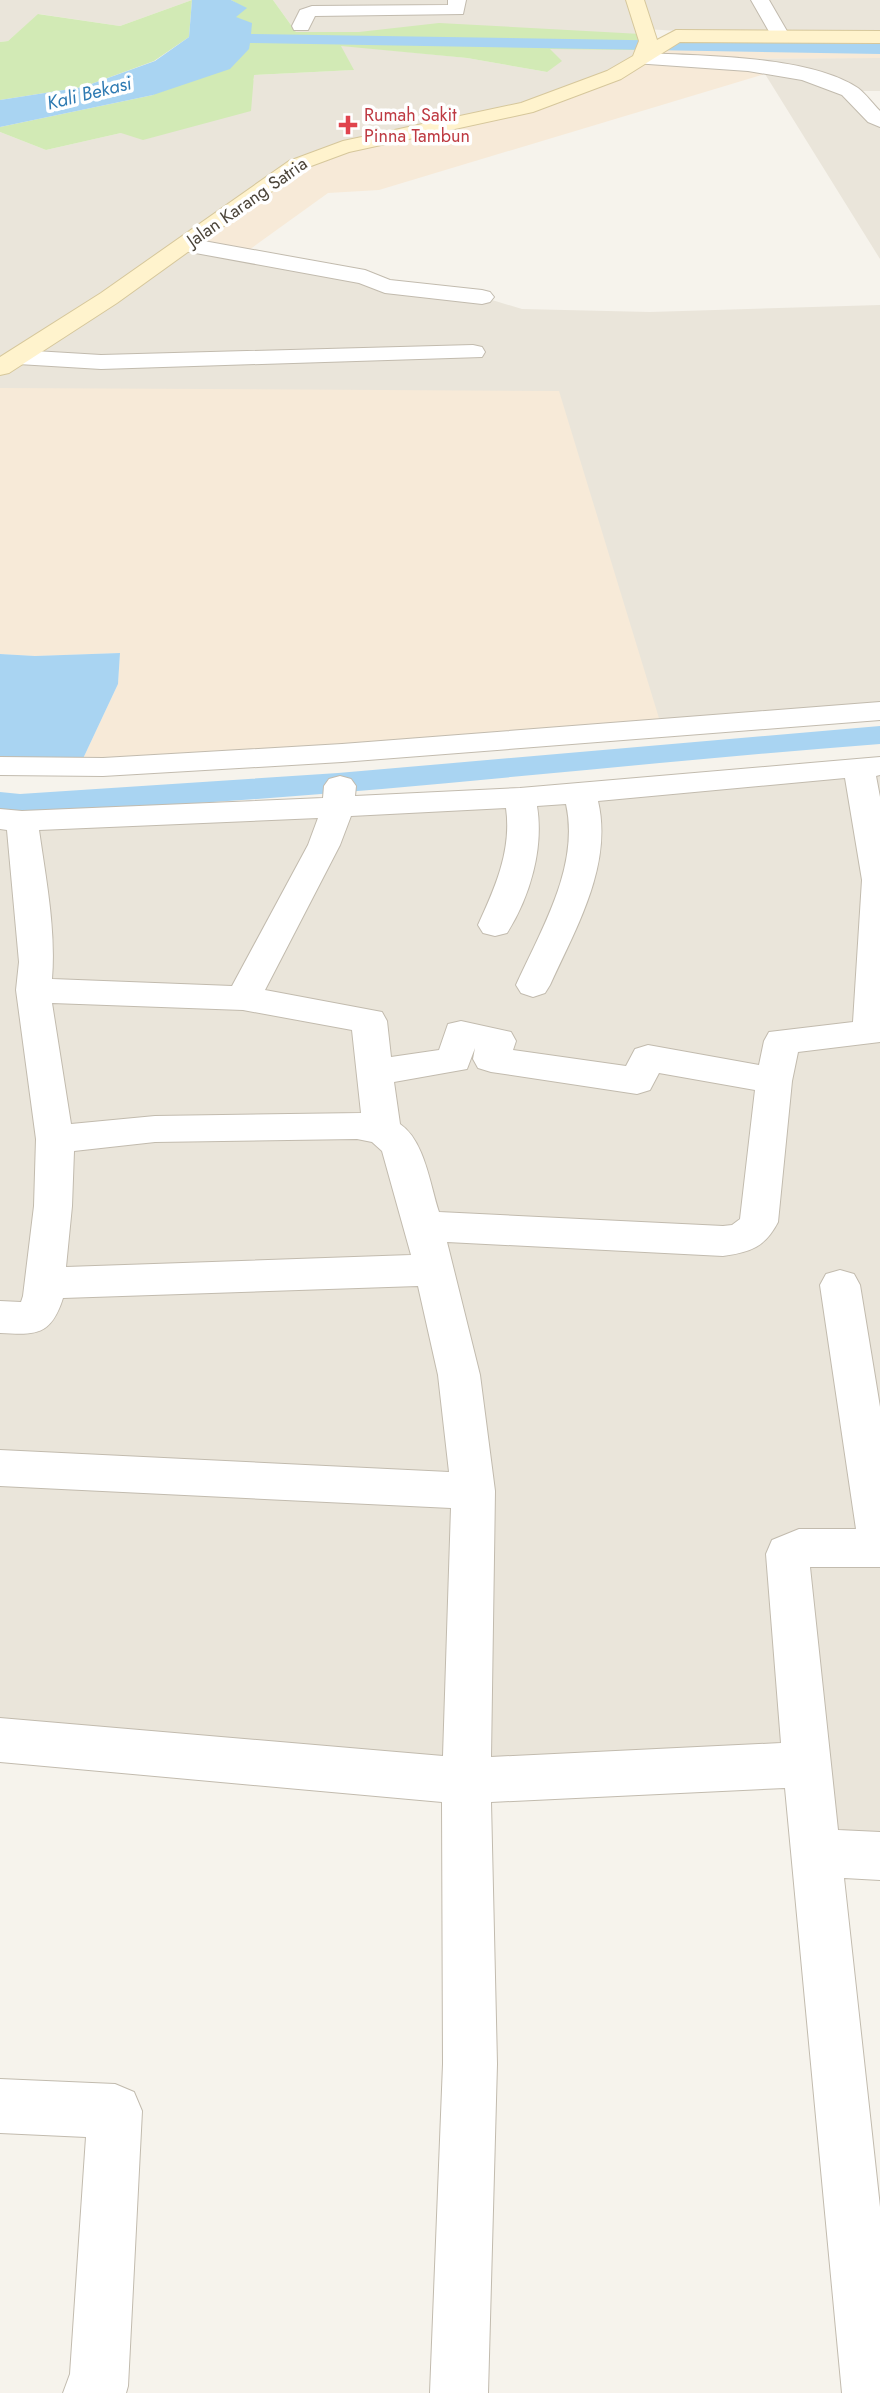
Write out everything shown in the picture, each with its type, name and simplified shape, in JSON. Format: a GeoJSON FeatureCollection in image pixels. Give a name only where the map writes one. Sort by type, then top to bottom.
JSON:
{"type":"FeatureCollection","features":[{"type":"Feature","properties":{"kind":"street"},"geometry":{"type":"LineString","coordinates":[[301,26],[307,13],[312,11],[457,10],[457,0]]}},
{"type":"Feature","properties":{"kind":"street"},"geometry":{"type":"LineString","coordinates":[[635,0],[648,41],[641,59],[778,70],[816,78],[850,91],[880,91]]}},
{"type":"Feature","properties":{"kind":"street"},"geometry":{"type":"LineString","coordinates":[[760,0],[782,38]]}},
{"type":"Feature","properties":{"kind":"street"},"geometry":{"type":"LineString","coordinates":[[646,29],[782,38],[880,37]]}},
{"type":"Feature","properties":{"kind":"street","name":"Jalan Karang Satria"},"geometry":{"type":"LineString","coordinates":[[9,362],[187,245],[287,171],[315,156],[343,147],[526,108],[614,75],[676,36],[782,38]]}},
{"type":"Feature","properties":{"kind":"street"},"geometry":{"type":"LineString","coordinates":[[850,91],[872,116],[880,121]]}},
{"type":"Feature","properties":{"kind":"street"},"geometry":{"type":"LineString","coordinates":[[187,245],[365,277],[385,286],[482,296]]}},
{"type":"Feature","properties":{"kind":"street"},"geometry":{"type":"LineString","coordinates":[[9,362],[473,352]]}},
{"type":"Feature","properties":{"kind":"street"},"geometry":{"type":"LineString","coordinates":[[0,766],[103,767],[342,760],[880,711]]}},
{"type":"Feature","properties":{"kind":"street"},"geometry":{"type":"LineString","coordinates":[[243,998],[324,845],[338,807],[342,760]]}},
{"type":"Feature","properties":{"kind":"street"},"geometry":{"type":"LineString","coordinates":[[0,1317],[30,1319],[38,1312],[53,1206],[55,1139],[33,990],[36,962],[31,891],[11,820],[520,798],[870,767],[879,880],[875,1034],[782,1041],[774,1081],[759,1222],[754,1232],[739,1239],[723,1241],[424,1226]]}},
{"type":"Feature","properties":{"kind":"street"},"geometry":{"type":"LineString","coordinates":[[533,985],[568,906],[580,866],[587,835],[586,809],[580,793]]}},
{"type":"Feature","properties":{"kind":"street"},"geometry":{"type":"LineString","coordinates":[[495,925],[514,883],[521,854],[524,817],[520,798]]}},
{"type":"Feature","properties":{"kind":"street"},"geometry":{"type":"LineString","coordinates":[[33,990],[243,998],[369,1021],[382,1130]]}},
{"type":"Feature","properties":{"kind":"street"},"geometry":{"type":"LineString","coordinates":[[375,1072],[454,1060],[461,1033],[499,1041],[491,1059],[637,1081],[648,1058],[774,1081]]}},
{"type":"Feature","properties":{"kind":"street"},"geometry":{"type":"LineString","coordinates":[[55,1139],[192,1128],[357,1126],[382,1130],[395,1139],[401,1151],[424,1226],[458,1375],[473,1491],[467,1780],[470,2064],[459,2393]]}},
{"type":"Feature","properties":{"kind":"street"},"geometry":{"type":"LineString","coordinates":[[44,1283],[432,1270]]}},
{"type":"Feature","properties":{"kind":"street"},"geometry":{"type":"LineString","coordinates":[[840,1285],[880,1542]]}},
{"type":"Feature","properties":{"kind":"street"},"geometry":{"type":"LineString","coordinates":[[0,1468],[473,1491]]}},
{"type":"Feature","properties":{"kind":"street"},"geometry":{"type":"LineString","coordinates":[[871,2393],[787,1566],[788,1555],[799,1548],[880,1548]]}},
{"type":"Feature","properties":{"kind":"street"},"geometry":{"type":"LineString","coordinates":[[0,1740],[467,1780],[807,1764]]}},
{"type":"Feature","properties":{"kind":"street"},"geometry":{"type":"LineString","coordinates":[[815,1852],[880,1856]]}},
{"type":"Feature","properties":{"kind":"street"},"geometry":{"type":"LineString","coordinates":[[0,2106],[115,2111],[99,2386],[92,2393]]}},
{"type":"Feature","properties":{"kind":"shaded area"},"geometry":{"type":"Polygon","coordinates":[[[0,0],[192,0],[120,26],[39,14],[8,41],[0,42],[0,0]]]}},
{"type":"Feature","properties":{"kind":"shaded area"},"geometry":{"type":"Polygon","coordinates":[[[273,0],[880,0],[880,37],[782,38],[647,29],[642,59],[880,58],[880,91],[852,91],[880,121],[880,259],[765,74],[775,71],[641,59],[188,244],[482,297],[522,309],[650,312],[880,305],[880,711],[662,728],[21,390],[0,388],[0,132],[46,150],[121,133],[254,80],[253,75],[353,70],[340,45],[467,58],[547,72],[549,49],[640,34],[296,32],[273,0]]]}},
{"type":"Feature","properties":{"kind":"shaded area"},"geometry":{"type":"Polygon","coordinates":[[[676,36],[880,37],[880,58],[663,59],[778,70],[379,190],[328,193],[242,255],[187,245],[296,165],[586,86],[676,36]]]}},
{"type":"Feature","properties":{"kind":"shaded area"},"geometry":{"type":"Polygon","coordinates":[[[0,388],[559,391],[662,728],[80,765],[118,684],[120,653],[35,656],[0,654],[0,388]]]}},
{"type":"Feature","properties":{"kind":"shaded area"},"geometry":{"type":"Polygon","coordinates":[[[880,766],[880,1856],[815,1852],[807,1764],[466,1781],[0,1740],[0,819],[22,821],[880,766]]]}},
{"type":"Feature","properties":{"kind":"green space"},"geometry":{"type":"Polygon","coordinates":[[[192,0],[189,37],[154,61],[83,87],[0,100],[0,42],[8,41],[38,14],[120,26],[192,0]]]}},
{"type":"Feature","properties":{"kind":"green space"},"geometry":{"type":"Polygon","coordinates":[[[231,0],[273,0],[296,32],[359,32],[439,23],[641,34],[634,50],[550,49],[562,61],[547,72],[467,58],[341,46],[354,70],[254,75],[251,111],[143,140],[121,133],[46,150],[0,132],[0,127],[153,95],[236,17],[236,3],[231,0]]]}},
{"type":"Feature","properties":{"kind":"water","name":"Kali Bekasi"},"geometry":{"type":"Polygon","coordinates":[[[192,0],[231,0],[247,8],[236,17],[252,23],[251,34],[880,44],[880,54],[250,43],[249,49],[230,69],[153,95],[0,127],[0,100],[83,87],[155,61],[189,37],[192,0]]]}},
{"type":"Feature","properties":{"kind":"water"},"geometry":{"type":"Polygon","coordinates":[[[120,653],[118,684],[80,765],[0,766],[0,654],[35,656],[120,653]]]}},
{"type":"Feature","properties":{"kind":"water"},"geometry":{"type":"Polygon","coordinates":[[[880,726],[880,744],[220,802],[0,812],[0,792],[20,794],[338,773],[880,726]]]}},
{"type":"Feature","properties":{"kind":"place","name":"Rumah Sakit Pinna Tambun"},"geometry":{"type":"Point","coordinates":[348,125]}}]}
